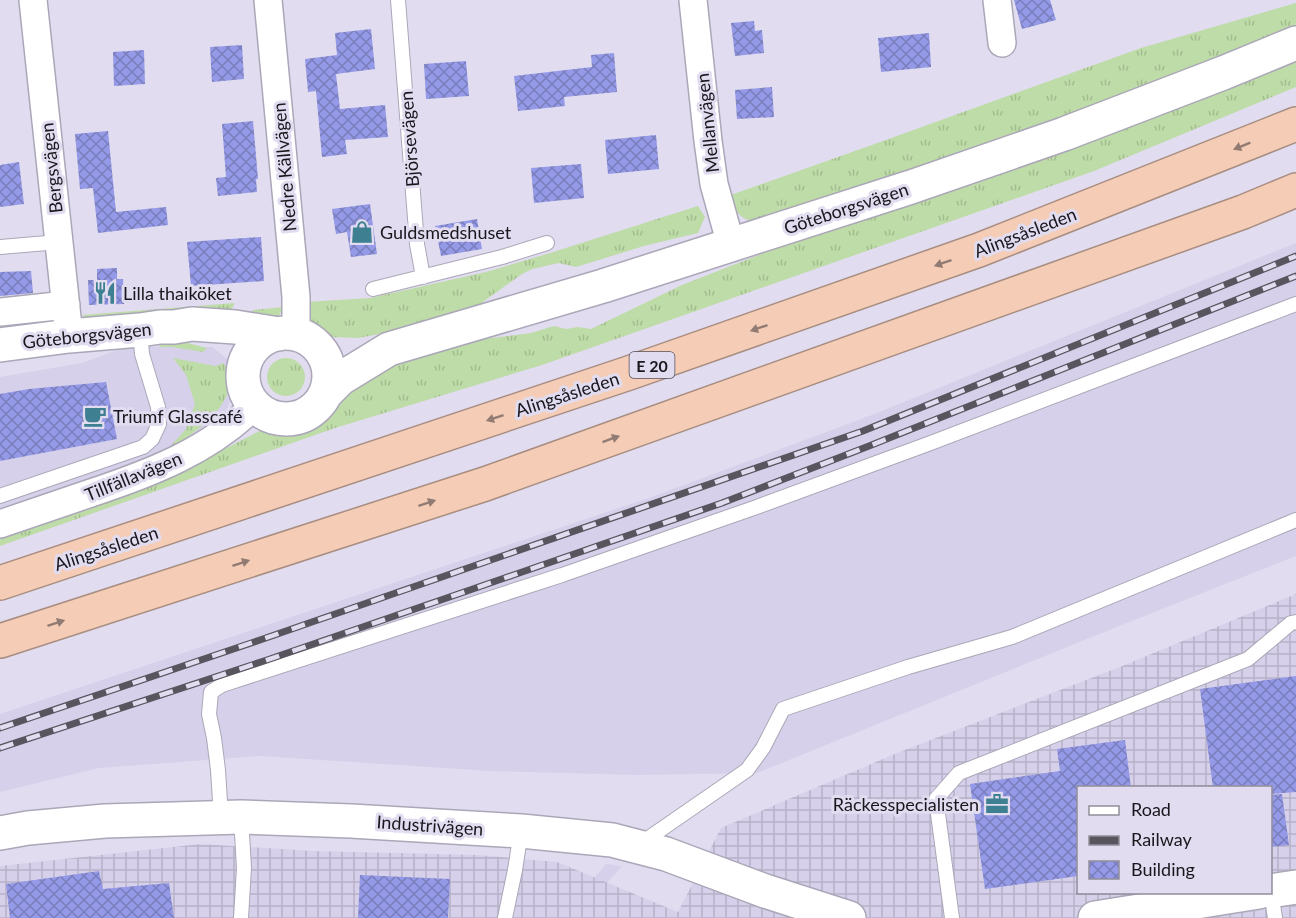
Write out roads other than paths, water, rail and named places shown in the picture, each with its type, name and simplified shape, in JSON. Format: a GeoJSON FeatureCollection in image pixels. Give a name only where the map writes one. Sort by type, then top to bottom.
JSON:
{"type":"FeatureCollection","features":[{"type":"Feature","properties":{"kind":"highway","name":"Alingsåsleden"},"geometry":{"type":"LineString","coordinates":[[0,583],[629,373],[968,254],[1296,124]]}},
{"type":"Feature","properties":{"kind":"highway"},"geometry":{"type":"LineString","coordinates":[[0,640],[485,484],[1232,216],[1296,189]]}},
{"type":"Feature","properties":{"kind":"street","name":"Bergsvägen"},"geometry":{"type":"LineString","coordinates":[[33,0],[68,321]]}},
{"type":"Feature","properties":{"kind":"street","name":"Nedre Källvägen"},"geometry":{"type":"LineString","coordinates":[[268,0],[296,297],[296,337]]}},
{"type":"Feature","properties":{"kind":"street","name":"Mellanvägen"},"geometry":{"type":"LineString","coordinates":[[693,0],[714,184],[731,245]]}},
{"type":"Feature","properties":{"kind":"street"},"geometry":{"type":"LineString","coordinates":[[997,0],[1002,43]]}},
{"type":"Feature","properties":{"kind":"street","name":"Göteborgsvägen"},"geometry":{"type":"LineString","coordinates":[[326,393],[340,379],[389,349],[603,286],[911,188],[1064,134],[1296,43]]}},
{"type":"Feature","properties":{"kind":"street","name":"Göteborgsvägen"},"geometry":{"type":"LineString","coordinates":[[0,312],[140,330],[192,324],[215,326],[389,349]]}},
{"type":"Feature","properties":{"kind":"street","name":"Göteborgsvägen"},"geometry":{"type":"LineString","coordinates":[[0,345],[68,321]]}},
{"type":"Feature","properties":{"kind":"street","name":"Göteborgsvägen"},"geometry":{"type":"LineString","coordinates":[[174,327],[223,349],[233,358],[243,375]]}},
{"type":"Feature","properties":{"kind":"street"},"geometry":{"type":"LineString","coordinates":[[270,336],[296,337],[323,353],[328,366],[329,380],[326,393],[313,410],[300,416],[273,417],[255,405],[246,392],[243,375],[247,359],[256,345],[270,336]]}},
{"type":"Feature","properties":{"kind":"street","name":"Tillfällavägen"},"geometry":{"type":"LineString","coordinates":[[0,524],[173,462],[204,445],[244,417],[255,405]]}},
{"type":"Feature","properties":{"kind":"street","name":"Industrivägen"},"geometry":{"type":"LineString","coordinates":[[0,833],[105,821],[231,817],[351,820],[521,831],[612,840],[666,854],[765,891],[849,918]]}},
{"type":"Feature","properties":{"kind":"street"},"geometry":{"type":"LineString","coordinates":[[1272,891],[1296,887]]}},
{"type":"Feature","properties":{"kind":"street"},"geometry":{"type":"LineString","coordinates":[[1095,918],[1246,894]]}},
{"type":"Feature","properties":{"kind":"lane","name":"Björsevägen"},"geometry":{"type":"LineString","coordinates":[[398,0],[417,244],[423,277]]}},
{"type":"Feature","properties":{"kind":"lane"},"geometry":{"type":"LineString","coordinates":[[0,247],[59,242]]}},
{"type":"Feature","properties":{"kind":"lane"},"geometry":{"type":"LineString","coordinates":[[374,289],[502,258],[548,243]]}},
{"type":"Feature","properties":{"kind":"lane"},"geometry":{"type":"LineString","coordinates":[[241,918],[244,868],[241,837],[231,817],[218,770],[209,714],[211,692],[222,685],[562,575],[743,512],[1296,304]]}},
{"type":"Feature","properties":{"kind":"lane"},"geometry":{"type":"LineString","coordinates":[[0,496],[143,447],[152,439],[159,424],[158,407],[142,354],[140,330]]}},
{"type":"Feature","properties":{"kind":"lane"},"geometry":{"type":"LineString","coordinates":[[636,847],[747,770],[763,748],[783,709],[908,667],[1012,637],[1296,520]]}},
{"type":"Feature","properties":{"kind":"lane"},"geometry":{"type":"LineString","coordinates":[[952,918],[936,799],[959,773],[1248,659],[1291,623],[1296,622]]}},
{"type":"Feature","properties":{"kind":"lane"},"geometry":{"type":"LineString","coordinates":[[505,918],[521,831]]}},
{"type":"Feature","properties":{"kind":"lane"},"geometry":{"type":"LineString","coordinates":[[1271,894],[1275,918]]}},
{"type":"Feature","properties":{"kind":"railway"},"geometry":{"type":"LineString","coordinates":[[0,728],[863,431],[1296,256]]}},
{"type":"Feature","properties":{"kind":"railway"},"geometry":{"type":"LineString","coordinates":[[0,748],[267,660],[722,503],[1296,276]]}},
{"type":"Feature","properties":{"kind":"place","name":"Guldsmedshuset"},"geometry":{"type":"Point","coordinates":[362,232]}},
{"type":"Feature","properties":{"kind":"place","name":"Lilla thaiköket"},"geometry":{"type":"Point","coordinates":[105,293]}},
{"type":"Feature","properties":{"kind":"place","name":"Triumf Glasscafé"},"geometry":{"type":"Point","coordinates":[95,416]}},
{"type":"Feature","properties":{"kind":"place","name":"Räckesspecialisten"},"geometry":{"type":"Point","coordinates":[997,804]}}]}
